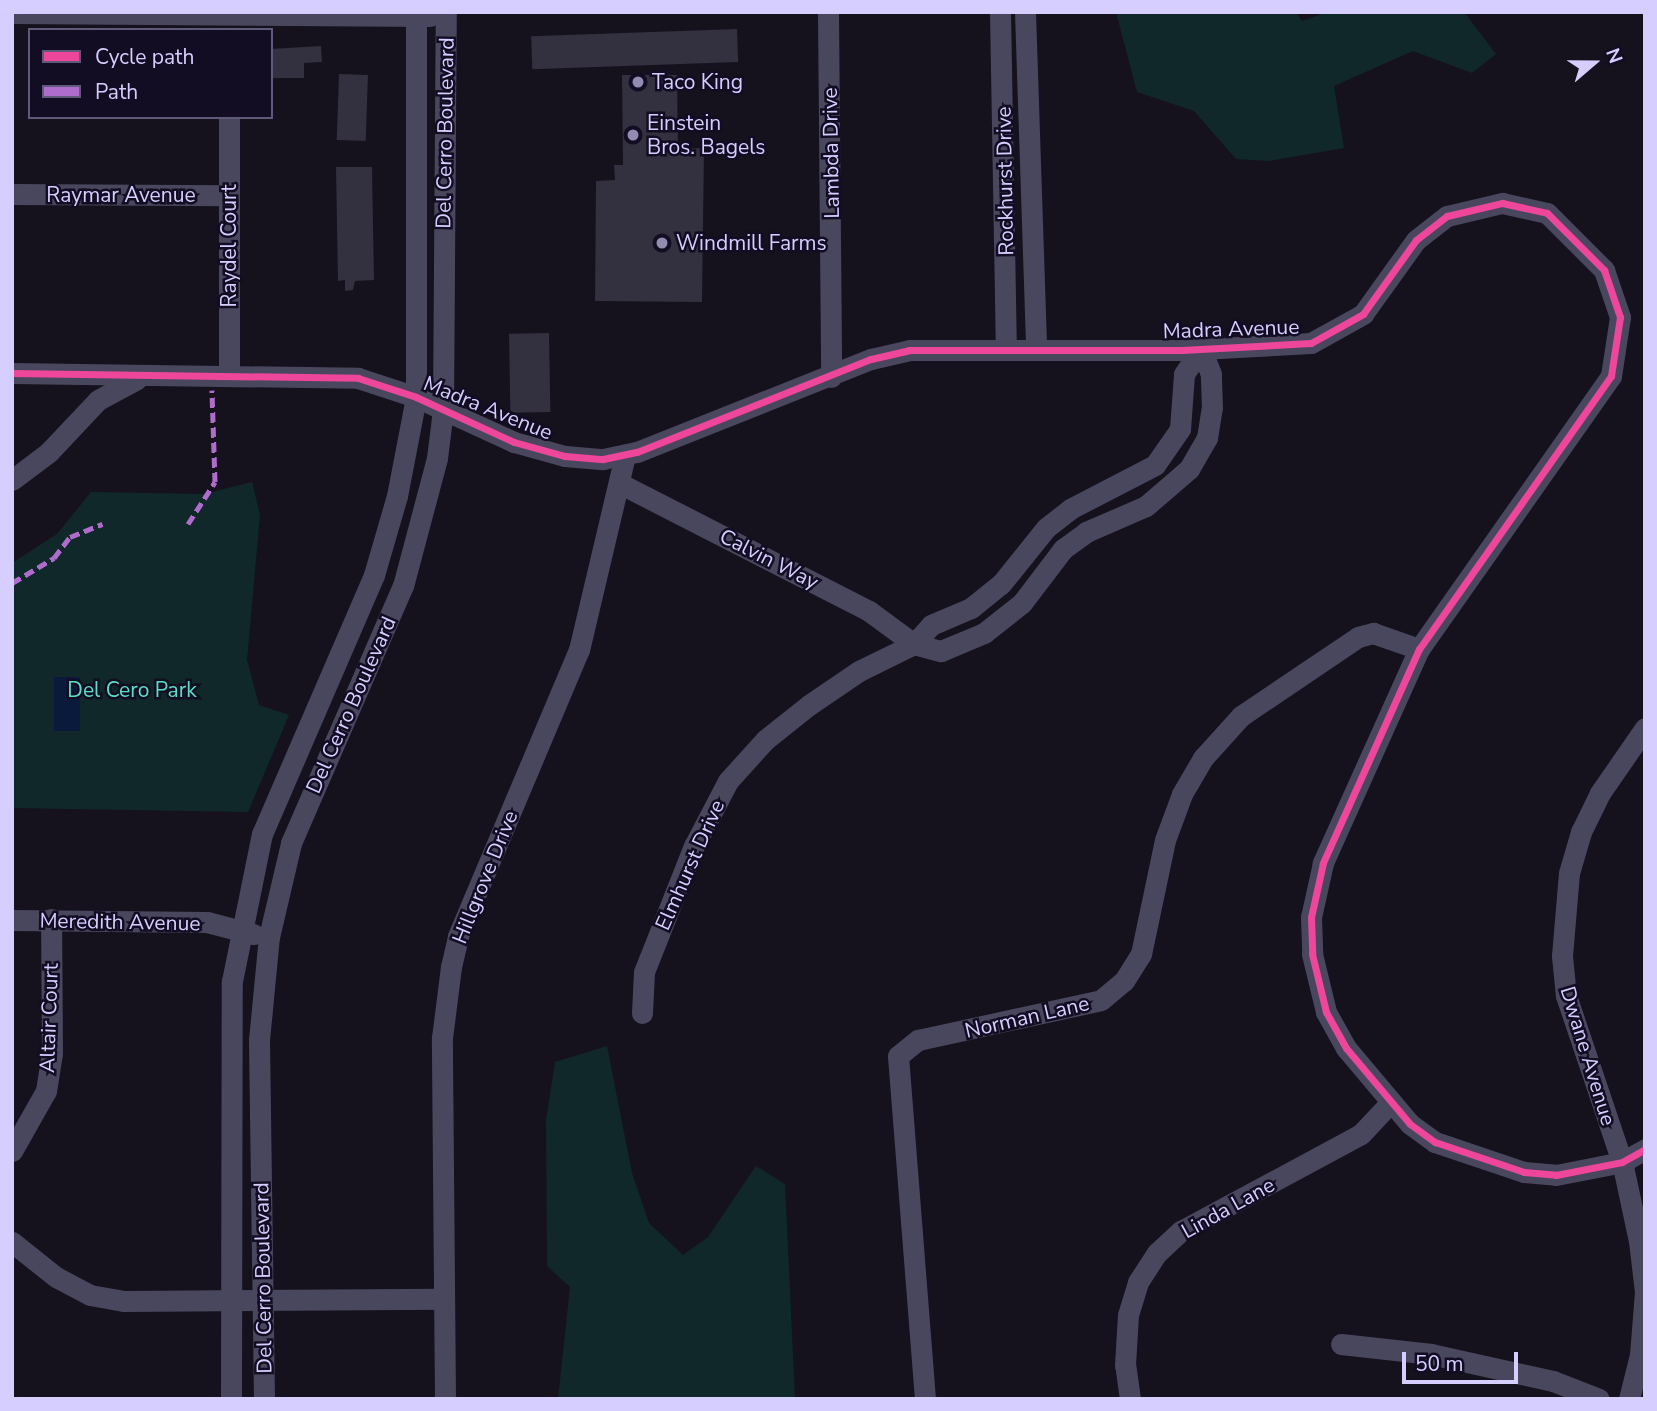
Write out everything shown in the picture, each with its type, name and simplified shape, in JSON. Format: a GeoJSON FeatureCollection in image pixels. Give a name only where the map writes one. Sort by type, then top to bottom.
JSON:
{"type":"FeatureCollection","features":[{"type":"Feature","properties":{"kind":"street","name":"Lambda Drive"},"geometry":{"type":"LineString","coordinates":[[828,12],[831,377]]}},
{"type":"Feature","properties":{"kind":"street","name":"Rockhurst Drive"},"geometry":{"type":"LineString","coordinates":[[1000,12],[1006,349]]}},
{"type":"Feature","properties":{"kind":"street","name":"Rockhurst Drive"},"geometry":{"type":"LineString","coordinates":[[1024,12],[1036,348]]}},
{"type":"Feature","properties":{"kind":"street"},"geometry":{"type":"LineString","coordinates":[[12,13],[229,24],[416,13],[446,15]]}},
{"type":"Feature","properties":{"kind":"street","name":"Del Cerro Boulevard"},"geometry":{"type":"LineString","coordinates":[[231,1399],[229,1040],[240,931],[262,834],[373,575],[397,496],[416,397],[416,13]]}},
{"type":"Feature","properties":{"kind":"street","name":"Del Cerro Boulevard"},"geometry":{"type":"LineString","coordinates":[[264,1399],[259,1040],[269,936],[291,843],[416,546],[443,410],[446,15]]}},
{"type":"Feature","properties":{"kind":"street","name":"Raydel Court"},"geometry":{"type":"LineString","coordinates":[[229,119],[229,374]]}},
{"type":"Feature","properties":{"kind":"street","name":"Raymar Avenue"},"geometry":{"type":"LineString","coordinates":[[12,194],[229,195]]}},
{"type":"Feature","properties":{"kind":"street","name":"Madra Avenue"},"geometry":{"type":"LineString","coordinates":[[12,373],[229,374],[358,378],[416,397],[513,442],[565,456],[625,456],[909,350],[1200,349],[1311,343],[1346,327],[1363,314],[1416,240],[1447,216],[1502,203],[1547,213],[1604,270],[1620,317],[1611,376],[1419,649],[1323,863],[1311,917],[1314,972],[1326,1012],[1346,1048],[1391,1102],[1435,1142],[1524,1172],[1556,1175],[1622,1162],[1645,1149]]}},
{"type":"Feature","properties":{"kind":"street"},"geometry":{"type":"LineString","coordinates":[[914,644],[942,651],[984,633],[1022,603],[1063,549],[1086,532],[1146,506],[1189,469],[1207,438],[1212,408],[1211,374],[1200,349]]}},
{"type":"Feature","properties":{"kind":"street"},"geometry":{"type":"LineString","coordinates":[[12,480],[49,452],[98,400],[155,374]]}},
{"type":"Feature","properties":{"kind":"street","name":"Hillgrove Drive"},"geometry":{"type":"LineString","coordinates":[[445,1399],[442,1038],[451,967],[458,936],[579,650],[625,456]]}},
{"type":"Feature","properties":{"kind":"street","name":"Calvin Way"},"geometry":{"type":"LineString","coordinates":[[619,483],[869,611],[914,644]]}},
{"type":"Feature","properties":{"kind":"street","name":"Norman Lane"},"geometry":{"type":"LineString","coordinates":[[925,1399],[898,1056],[918,1041],[1101,1000],[1124,981],[1141,954],[1165,840],[1182,794],[1203,758],[1233,724],[1358,636],[1373,633],[1419,649]]}},
{"type":"Feature","properties":{"kind":"street","name":"Elmhurst Drive"},"geometry":{"type":"LineString","coordinates":[[642,1013],[645,972],[694,846],[728,781],[765,740],[809,705],[859,671],[914,644]]}},
{"type":"Feature","properties":{"kind":"street","name":"Dwane Avenue"},"geometry":{"type":"LineString","coordinates":[[1629,1399],[1640,1355],[1645,1292],[1622,1162],[1566,996],[1562,956],[1569,873],[1581,832],[1600,793],[1645,728]]}},
{"type":"Feature","properties":{"kind":"street","name":"Altair Court"},"geometry":{"type":"LineString","coordinates":[[12,1151],[46,1091],[52,1054],[51,919]]}},
{"type":"Feature","properties":{"kind":"street","name":"Meredith Avenue"},"geometry":{"type":"LineString","coordinates":[[12,920],[207,922],[269,936]]}},
{"type":"Feature","properties":{"kind":"street","name":"Linda Lane"},"geometry":{"type":"LineString","coordinates":[[1130,1399],[1125,1365],[1128,1315],[1138,1282],[1157,1253],[1181,1231],[1361,1134],[1391,1102]]}},
{"type":"Feature","properties":{"kind":"street"},"geometry":{"type":"LineString","coordinates":[[12,1242],[56,1277],[90,1294],[124,1301],[444,1299]]}},
{"type":"Feature","properties":{"kind":"street"},"geometry":{"type":"LineString","coordinates":[[1341,1344],[1430,1354],[1553,1381],[1599,1399]]}},
{"type":"Feature","properties":{"kind":"green space"},"geometry":{"type":"Polygon","coordinates":[[[1116,12],[1296,12],[1302,21],[1328,12],[1464,12],[1496,54],[1472,73],[1413,51],[1334,86],[1344,148],[1269,161],[1236,159],[1194,111],[1137,92],[1116,12]]]}},
{"type":"Feature","properties":{"kind":"green space","name":"Del Cero Park"},"geometry":{"type":"Polygon","coordinates":[[[252,482],[260,515],[247,660],[259,705],[289,715],[248,812],[12,808],[12,563],[57,534],[91,492],[204,494],[252,482]]]}},
{"type":"Feature","properties":{"kind":"green space"},"geometry":{"type":"Polygon","coordinates":[[[607,1046],[632,1173],[649,1223],[683,1255],[708,1237],[756,1166],[785,1184],[795,1399],[558,1399],[570,1287],[547,1266],[546,1120],[555,1062],[607,1046]]]}},
{"type":"Feature","properties":{"kind":"water"},"geometry":{"type":"Polygon","coordinates":[[[54,677],[80,677],[80,731],[54,731],[54,677]]]}},
{"type":"Feature","properties":{"kind":"building"},"geometry":{"type":"Polygon","coordinates":[[[737,29],[738,62],[532,69],[531,36],[737,29]]]}},
{"type":"Feature","properties":{"kind":"building"},"geometry":{"type":"Polygon","coordinates":[[[321,46],[322,62],[304,63],[304,78],[273,78],[273,49],[321,46]]]}},
{"type":"Feature","properties":{"kind":"building"},"geometry":{"type":"Polygon","coordinates":[[[339,74],[368,75],[366,141],[337,140],[339,74]]]}},
{"type":"Feature","properties":{"kind":"building"},"geometry":{"type":"Polygon","coordinates":[[[622,75],[677,75],[678,149],[704,148],[702,302],[595,301],[596,181],[615,180],[614,165],[623,165],[622,75]]]}},
{"type":"Feature","properties":{"kind":"building"},"geometry":{"type":"Polygon","coordinates":[[[336,167],[372,167],[374,280],[355,281],[353,290],[345,291],[345,280],[338,281],[336,167]]]}},
{"type":"Feature","properties":{"kind":"building"},"geometry":{"type":"Polygon","coordinates":[[[549,333],[550,412],[510,413],[509,334],[549,333]]]}},
{"type":"Feature","properties":{"kind":"marked path"},"geometry":{"type":"LineString","coordinates":[[188,524],[215,482],[212,390]]}},
{"type":"Feature","properties":{"kind":"marked path"},"geometry":{"type":"LineString","coordinates":[[12,583],[54,558],[70,537],[102,524]]}},
{"type":"Feature","properties":{"kind":"cycle path"},"geometry":{"type":"LineString","coordinates":[[12,373],[358,378],[416,397],[514,442],[565,456],[603,459],[637,452],[871,359],[909,350],[1182,350],[1311,343],[1363,314],[1416,240],[1447,216],[1502,203],[1547,213],[1604,270],[1620,317],[1611,376],[1419,649],[1323,863],[1311,917],[1312,954],[1326,1012],[1346,1048],[1410,1124],[1435,1142],[1524,1172],[1556,1175],[1622,1162],[1645,1149]]}},
{"type":"Feature","properties":{"kind":"place","name":"Taco King"},"geometry":{"type":"Point","coordinates":[638,82]}},
{"type":"Feature","properties":{"kind":"place","name":"Einstein Bros. Bagels"},"geometry":{"type":"Point","coordinates":[633,135]}},
{"type":"Feature","properties":{"kind":"place","name":"Windmill Farms"},"geometry":{"type":"Point","coordinates":[662,243]}}]}
